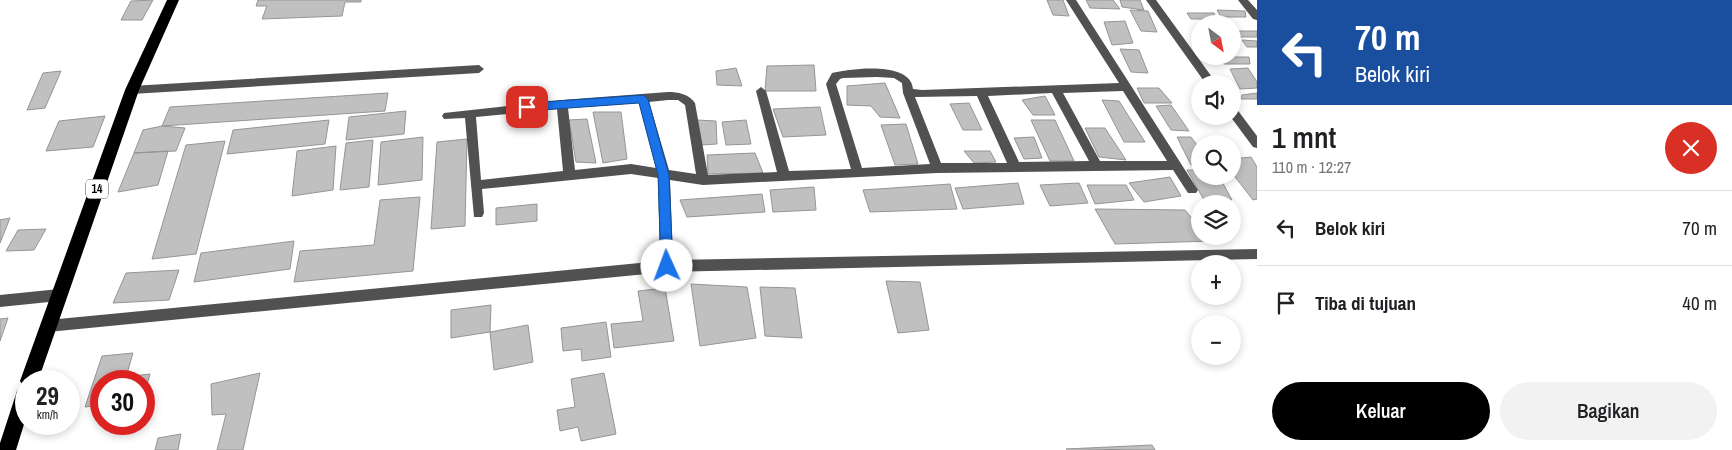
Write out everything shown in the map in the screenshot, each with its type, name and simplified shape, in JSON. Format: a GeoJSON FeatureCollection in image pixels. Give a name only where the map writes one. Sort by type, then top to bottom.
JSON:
{"type":"FeatureCollection","features":[{"type":"Feature","properties":{"kind":"highway","name":"14"},"geometry":{"type":"LineString","coordinates":[[33,370],[132,90],[173,0]]}},
{"type":"Feature","properties":{"kind":"highway"},"geometry":{"type":"LineString","coordinates":[[5,445],[15,419]]}},
{"type":"Feature","properties":{"kind":"street"},"geometry":{"type":"LineString","coordinates":[[1071,0],[1192,190]]}},
{"type":"Feature","properties":{"kind":"street"},"geometry":{"type":"LineString","coordinates":[[1150,0],[1205,75]]}},
{"type":"Feature","properties":{"kind":"street"},"geometry":{"type":"LineString","coordinates":[[1243,0],[1257,17]]}},
{"type":"Feature","properties":{"kind":"street"},"geometry":{"type":"LineString","coordinates":[[132,90],[479,69]]}},
{"type":"Feature","properties":{"kind":"street"},"geometry":{"type":"LineString","coordinates":[[858,173],[832,84],[836,76],[843,74],[893,74],[902,77],[906,81],[908,93],[937,168]]}},
{"type":"Feature","properties":{"kind":"street"},"geometry":{"type":"LineString","coordinates":[[908,93],[1126,87]]}},
{"type":"Feature","properties":{"kind":"street"},"geometry":{"type":"LineString","coordinates":[[1055,89],[1097,166]]}},
{"type":"Feature","properties":{"kind":"street"},"geometry":{"type":"LineString","coordinates":[[761,90],[784,176]]}},
{"type":"Feature","properties":{"kind":"street"},"geometry":{"type":"LineString","coordinates":[[980,92],[1015,168]]}},
{"type":"Feature","properties":{"kind":"street"},"geometry":{"type":"LineString","coordinates":[[448,116],[671,95],[685,97],[690,103],[703,180]]}},
{"type":"Feature","properties":{"kind":"street"},"geometry":{"type":"LineString","coordinates":[[643,99],[664,175],[667,266]]}},
{"type":"Feature","properties":{"kind":"street"},"geometry":{"type":"LineString","coordinates":[[562,104],[569,174]]}},
{"type":"Feature","properties":{"kind":"street"},"geometry":{"type":"LineString","coordinates":[[470,113],[478,185],[478,213]]}},
{"type":"Feature","properties":{"kind":"street"},"geometry":{"type":"LineString","coordinates":[[1241,123],[1257,144]]}},
{"type":"Feature","properties":{"kind":"street"},"geometry":{"type":"LineString","coordinates":[[478,185],[631,169],[703,180],[937,168],[1176,165]]}},
{"type":"Feature","properties":{"kind":"street"},"geometry":{"type":"LineString","coordinates":[[48,326],[667,266],[1257,254]]}},
{"type":"Feature","properties":{"kind":"street"},"geometry":{"type":"LineString","coordinates":[[0,301],[59,295]]}},
{"type":"Feature","properties":{"kind":"building"},"geometry":{"type":"Polygon","coordinates":[[[153,0],[142,20],[121,20],[131,1],[153,0]]]}},
{"type":"Feature","properties":{"kind":"building"},"geometry":{"type":"Polygon","coordinates":[[[258,0],[361,0],[361,2],[345,2],[342,16],[262,19],[267,6],[256,6],[258,0]]]}},
{"type":"Feature","properties":{"kind":"building"},"geometry":{"type":"Polygon","coordinates":[[[1047,0],[1063,0],[1069,16],[1053,15],[1047,0]]]}},
{"type":"Feature","properties":{"kind":"building"},"geometry":{"type":"Polygon","coordinates":[[[1086,0],[1113,0],[1120,9],[1090,8],[1086,0]]]}},
{"type":"Feature","properties":{"kind":"building"},"geometry":{"type":"Polygon","coordinates":[[[1120,0],[1140,0],[1144,10],[1122,7],[1120,0]]]}},
{"type":"Feature","properties":{"kind":"building"},"geometry":{"type":"Polygon","coordinates":[[[1130,10],[1148,11],[1157,32],[1141,31],[1130,10]]]}},
{"type":"Feature","properties":{"kind":"building"},"geometry":{"type":"Polygon","coordinates":[[[1217,10],[1245,11],[1246,17],[1241,17],[1241,15],[1220,15],[1217,10]]]}},
{"type":"Feature","properties":{"kind":"building"},"geometry":{"type":"Polygon","coordinates":[[[1187,13],[1214,13],[1215,15],[1191,15],[1191,19],[1187,13]]]}},
{"type":"Feature","properties":{"kind":"building"},"geometry":{"type":"Polygon","coordinates":[[[1125,21],[1133,43],[1112,45],[1104,22],[1125,21]]]}},
{"type":"Feature","properties":{"kind":"building"},"geometry":{"type":"Polygon","coordinates":[[[1241,31],[1257,31],[1257,37],[1241,37],[1241,31]]]}},
{"type":"Feature","properties":{"kind":"building"},"geometry":{"type":"Polygon","coordinates":[[[1242,40],[1257,41],[1257,47],[1247,47],[1242,40]]]}},
{"type":"Feature","properties":{"kind":"building"},"geometry":{"type":"Polygon","coordinates":[[[1120,49],[1139,50],[1148,73],[1131,72],[1120,49]]]}},
{"type":"Feature","properties":{"kind":"building"},"geometry":{"type":"Polygon","coordinates":[[[1241,57],[1249,57],[1250,64],[1241,64],[1241,57]]]}},
{"type":"Feature","properties":{"kind":"building"},"geometry":{"type":"Polygon","coordinates":[[[814,65],[816,91],[765,91],[767,66],[814,65]]]}},
{"type":"Feature","properties":{"kind":"building"},"geometry":{"type":"Polygon","coordinates":[[[736,68],[742,86],[717,85],[716,71],[736,68]]]}},
{"type":"Feature","properties":{"kind":"building"},"geometry":{"type":"Polygon","coordinates":[[[1248,68],[1257,82],[1257,88],[1241,89],[1241,75],[1233,75],[1230,69],[1248,68]]]}},
{"type":"Feature","properties":{"kind":"building"},"geometry":{"type":"Polygon","coordinates":[[[61,71],[45,108],[27,110],[43,73],[61,71]]]}},
{"type":"Feature","properties":{"kind":"building"},"geometry":{"type":"Polygon","coordinates":[[[885,83],[900,118],[880,117],[871,106],[847,105],[847,86],[885,83]]]}},
{"type":"Feature","properties":{"kind":"building"},"geometry":{"type":"Polygon","coordinates":[[[1137,88],[1159,88],[1172,103],[1144,103],[1137,88]]]}},
{"type":"Feature","properties":{"kind":"building"},"geometry":{"type":"Polygon","coordinates":[[[388,93],[385,111],[162,126],[170,107],[388,93]]]}},
{"type":"Feature","properties":{"kind":"building"},"geometry":{"type":"Polygon","coordinates":[[[1257,93],[1257,99],[1241,99],[1242,95],[1257,93]]]}},
{"type":"Feature","properties":{"kind":"building"},"geometry":{"type":"Polygon","coordinates":[[[1045,96],[1055,115],[1033,115],[1022,100],[1045,96]]]}},
{"type":"Feature","properties":{"kind":"building"},"geometry":{"type":"Polygon","coordinates":[[[1102,100],[1119,101],[1145,142],[1124,142],[1102,100]]]}},
{"type":"Feature","properties":{"kind":"building"},"geometry":{"type":"Polygon","coordinates":[[[969,103],[982,130],[963,130],[950,104],[969,103]]]}},
{"type":"Feature","properties":{"kind":"building"},"geometry":{"type":"Polygon","coordinates":[[[1171,105],[1189,131],[1171,130],[1156,106],[1171,105]]]}},
{"type":"Feature","properties":{"kind":"building"},"geometry":{"type":"Polygon","coordinates":[[[820,107],[826,135],[783,137],[773,109],[820,107]]]}},
{"type":"Feature","properties":{"kind":"building"},"geometry":{"type":"Polygon","coordinates":[[[406,111],[404,134],[346,140],[349,117],[406,111]]]}},
{"type":"Feature","properties":{"kind":"building"},"geometry":{"type":"Polygon","coordinates":[[[593,112],[621,112],[627,159],[603,163],[593,112]]]}},
{"type":"Feature","properties":{"kind":"building"},"geometry":{"type":"Polygon","coordinates":[[[105,116],[93,147],[46,151],[59,121],[105,116]]]}},
{"type":"Feature","properties":{"kind":"building"},"geometry":{"type":"Polygon","coordinates":[[[587,119],[596,163],[576,162],[569,120],[587,119]]]}},
{"type":"Feature","properties":{"kind":"building"},"geometry":{"type":"Polygon","coordinates":[[[329,120],[325,144],[227,154],[233,130],[329,120]]]}},
{"type":"Feature","properties":{"kind":"building"},"geometry":{"type":"Polygon","coordinates":[[[697,120],[716,121],[717,144],[701,145],[697,120]]]}},
{"type":"Feature","properties":{"kind":"building"},"geometry":{"type":"Polygon","coordinates":[[[746,120],[751,144],[726,145],[722,122],[746,120]]]}},
{"type":"Feature","properties":{"kind":"building"},"geometry":{"type":"Polygon","coordinates":[[[1031,120],[1055,120],[1074,161],[1050,161],[1031,120]]]}},
{"type":"Feature","properties":{"kind":"building"},"geometry":{"type":"Polygon","coordinates":[[[906,124],[918,164],[895,165],[881,125],[906,124]]]}},
{"type":"Feature","properties":{"kind":"building"},"geometry":{"type":"Polygon","coordinates":[[[162,126],[185,128],[176,151],[134,153],[143,130],[162,126]]]}},
{"type":"Feature","properties":{"kind":"building"},"geometry":{"type":"Polygon","coordinates":[[[1085,128],[1105,128],[1126,160],[1099,157],[1085,128]]]}},
{"type":"Feature","properties":{"kind":"building"},"geometry":{"type":"Polygon","coordinates":[[[423,137],[422,180],[378,185],[381,142],[423,137]]]}},
{"type":"Feature","properties":{"kind":"building"},"geometry":{"type":"Polygon","coordinates":[[[1034,137],[1042,158],[1024,159],[1014,138],[1034,137]]]}},
{"type":"Feature","properties":{"kind":"building"},"geometry":{"type":"Polygon","coordinates":[[[1177,137],[1191,137],[1191,165],[1177,137]]]}},
{"type":"Feature","properties":{"kind":"building"},"geometry":{"type":"Polygon","coordinates":[[[467,139],[465,226],[431,229],[437,142],[467,139]]]}},
{"type":"Feature","properties":{"kind":"building"},"geometry":{"type":"Polygon","coordinates":[[[373,140],[369,187],[340,190],[346,143],[373,140]]]}},
{"type":"Feature","properties":{"kind":"building"},"geometry":{"type":"Polygon","coordinates":[[[225,141],[196,254],[152,259],[186,145],[225,141]]]}},
{"type":"Feature","properties":{"kind":"building"},"geometry":{"type":"Polygon","coordinates":[[[336,146],[333,190],[292,196],[297,151],[336,146]]]}},
{"type":"Feature","properties":{"kind":"building"},"geometry":{"type":"Polygon","coordinates":[[[168,151],[158,185],[118,192],[134,153],[168,151]]]}},
{"type":"Feature","properties":{"kind":"building"},"geometry":{"type":"Polygon","coordinates":[[[964,151],[990,151],[996,162],[974,163],[964,151]]]}},
{"type":"Feature","properties":{"kind":"building"},"geometry":{"type":"Polygon","coordinates":[[[755,153],[763,173],[708,174],[707,155],[755,153]]]}},
{"type":"Feature","properties":{"kind":"building"},"geometry":{"type":"Polygon","coordinates":[[[1251,157],[1257,167],[1257,199],[1253,200],[1241,185],[1241,158],[1251,157]]]}},
{"type":"Feature","properties":{"kind":"building"},"geometry":{"type":"Polygon","coordinates":[[[1170,177],[1181,196],[1144,202],[1129,183],[1170,177]]]}},
{"type":"Feature","properties":{"kind":"building"},"geometry":{"type":"Polygon","coordinates":[[[1018,183],[1024,204],[963,209],[955,188],[1018,183]]]}},
{"type":"Feature","properties":{"kind":"building"},"geometry":{"type":"Polygon","coordinates":[[[1079,183],[1088,203],[1050,206],[1040,185],[1079,183]]]}},
{"type":"Feature","properties":{"kind":"building"},"geometry":{"type":"Polygon","coordinates":[[[950,184],[957,209],[870,212],[863,190],[950,184]]]}},
{"type":"Feature","properties":{"kind":"building"},"geometry":{"type":"Polygon","coordinates":[[[1087,185],[1126,185],[1134,200],[1095,204],[1087,185]]]}},
{"type":"Feature","properties":{"kind":"building"},"geometry":{"type":"Polygon","coordinates":[[[1196,185],[1224,185],[1229,195],[1201,195],[1196,185]]]}},
{"type":"Feature","properties":{"kind":"building"},"geometry":{"type":"Polygon","coordinates":[[[814,187],[816,210],[773,212],[770,190],[814,187]]]}},
{"type":"Feature","properties":{"kind":"building"},"geometry":{"type":"Polygon","coordinates":[[[762,194],[765,212],[687,217],[680,200],[762,194]]]}},
{"type":"Feature","properties":{"kind":"building"},"geometry":{"type":"Polygon","coordinates":[[[420,197],[413,271],[294,282],[300,251],[374,245],[380,200],[420,197]]]}},
{"type":"Feature","properties":{"kind":"building"},"geometry":{"type":"Polygon","coordinates":[[[537,204],[537,221],[496,225],[496,208],[537,204]]]}},
{"type":"Feature","properties":{"kind":"building"},"geometry":{"type":"Polygon","coordinates":[[[1095,209],[1185,210],[1191,217],[1191,242],[1115,244],[1095,209]]]}},
{"type":"Feature","properties":{"kind":"building"},"geometry":{"type":"Polygon","coordinates":[[[10,218],[0,243],[0,220],[10,218]]]}},
{"type":"Feature","properties":{"kind":"building"},"geometry":{"type":"Polygon","coordinates":[[[46,229],[34,250],[6,251],[18,230],[46,229]]]}},
{"type":"Feature","properties":{"kind":"building"},"geometry":{"type":"Polygon","coordinates":[[[294,241],[290,269],[194,282],[201,253],[294,241]]]}},
{"type":"Feature","properties":{"kind":"building"},"geometry":{"type":"Polygon","coordinates":[[[179,270],[169,300],[113,303],[126,273],[179,270]]]}},
{"type":"Feature","properties":{"kind":"building"},"geometry":{"type":"Polygon","coordinates":[[[886,281],[920,282],[929,330],[898,333],[886,281]]]}},
{"type":"Feature","properties":{"kind":"building"},"geometry":{"type":"Polygon","coordinates":[[[691,284],[747,287],[756,338],[700,346],[691,284]]]}},
{"type":"Feature","properties":{"kind":"building"},"geometry":{"type":"Polygon","coordinates":[[[760,287],[795,288],[802,338],[765,336],[760,287]]]}},
{"type":"Feature","properties":{"kind":"building"},"geometry":{"type":"Polygon","coordinates":[[[665,288],[674,341],[614,348],[611,324],[643,321],[638,291],[665,288]]]}},
{"type":"Feature","properties":{"kind":"building"},"geometry":{"type":"Polygon","coordinates":[[[491,305],[490,332],[451,338],[451,310],[491,305]]]}},
{"type":"Feature","properties":{"kind":"building"},"geometry":{"type":"Polygon","coordinates":[[[8,318],[0,341],[0,319],[8,318]]]}},
{"type":"Feature","properties":{"kind":"building"},"geometry":{"type":"Polygon","coordinates":[[[606,322],[611,357],[582,361],[581,349],[563,351],[561,328],[606,322]]]}},
{"type":"Feature","properties":{"kind":"building"},"geometry":{"type":"Polygon","coordinates":[[[528,325],[533,362],[494,370],[490,332],[528,325]]]}},
{"type":"Feature","properties":{"kind":"building"},"geometry":{"type":"Polygon","coordinates":[[[133,353],[128,370],[97,370],[102,356],[133,353]]]}},
{"type":"Feature","properties":{"kind":"building"},"geometry":{"type":"Polygon","coordinates":[[[260,373],[243,450],[217,450],[226,414],[212,415],[211,384],[260,373]]]}},
{"type":"Feature","properties":{"kind":"building"},"geometry":{"type":"Polygon","coordinates":[[[604,373],[616,434],[581,441],[578,427],[560,431],[557,410],[575,407],[571,379],[604,373]]]}},
{"type":"Feature","properties":{"kind":"building"},"geometry":{"type":"Polygon","coordinates":[[[90,392],[90,406],[85,407],[90,392]]]}},
{"type":"Feature","properties":{"kind":"building"},"geometry":{"type":"Polygon","coordinates":[[[181,434],[178,450],[155,450],[158,438],[181,434]]]}},
{"type":"Feature","properties":{"kind":"building"},"geometry":{"type":"Polygon","coordinates":[[[1152,445],[1155,450],[1066,449],[1152,445]]]}},
{"type":"Feature","properties":{"kind":"route"},"geometry":{"type":"LineString","coordinates":[[527,107],[643,99],[664,175],[667,266]]}}]}
